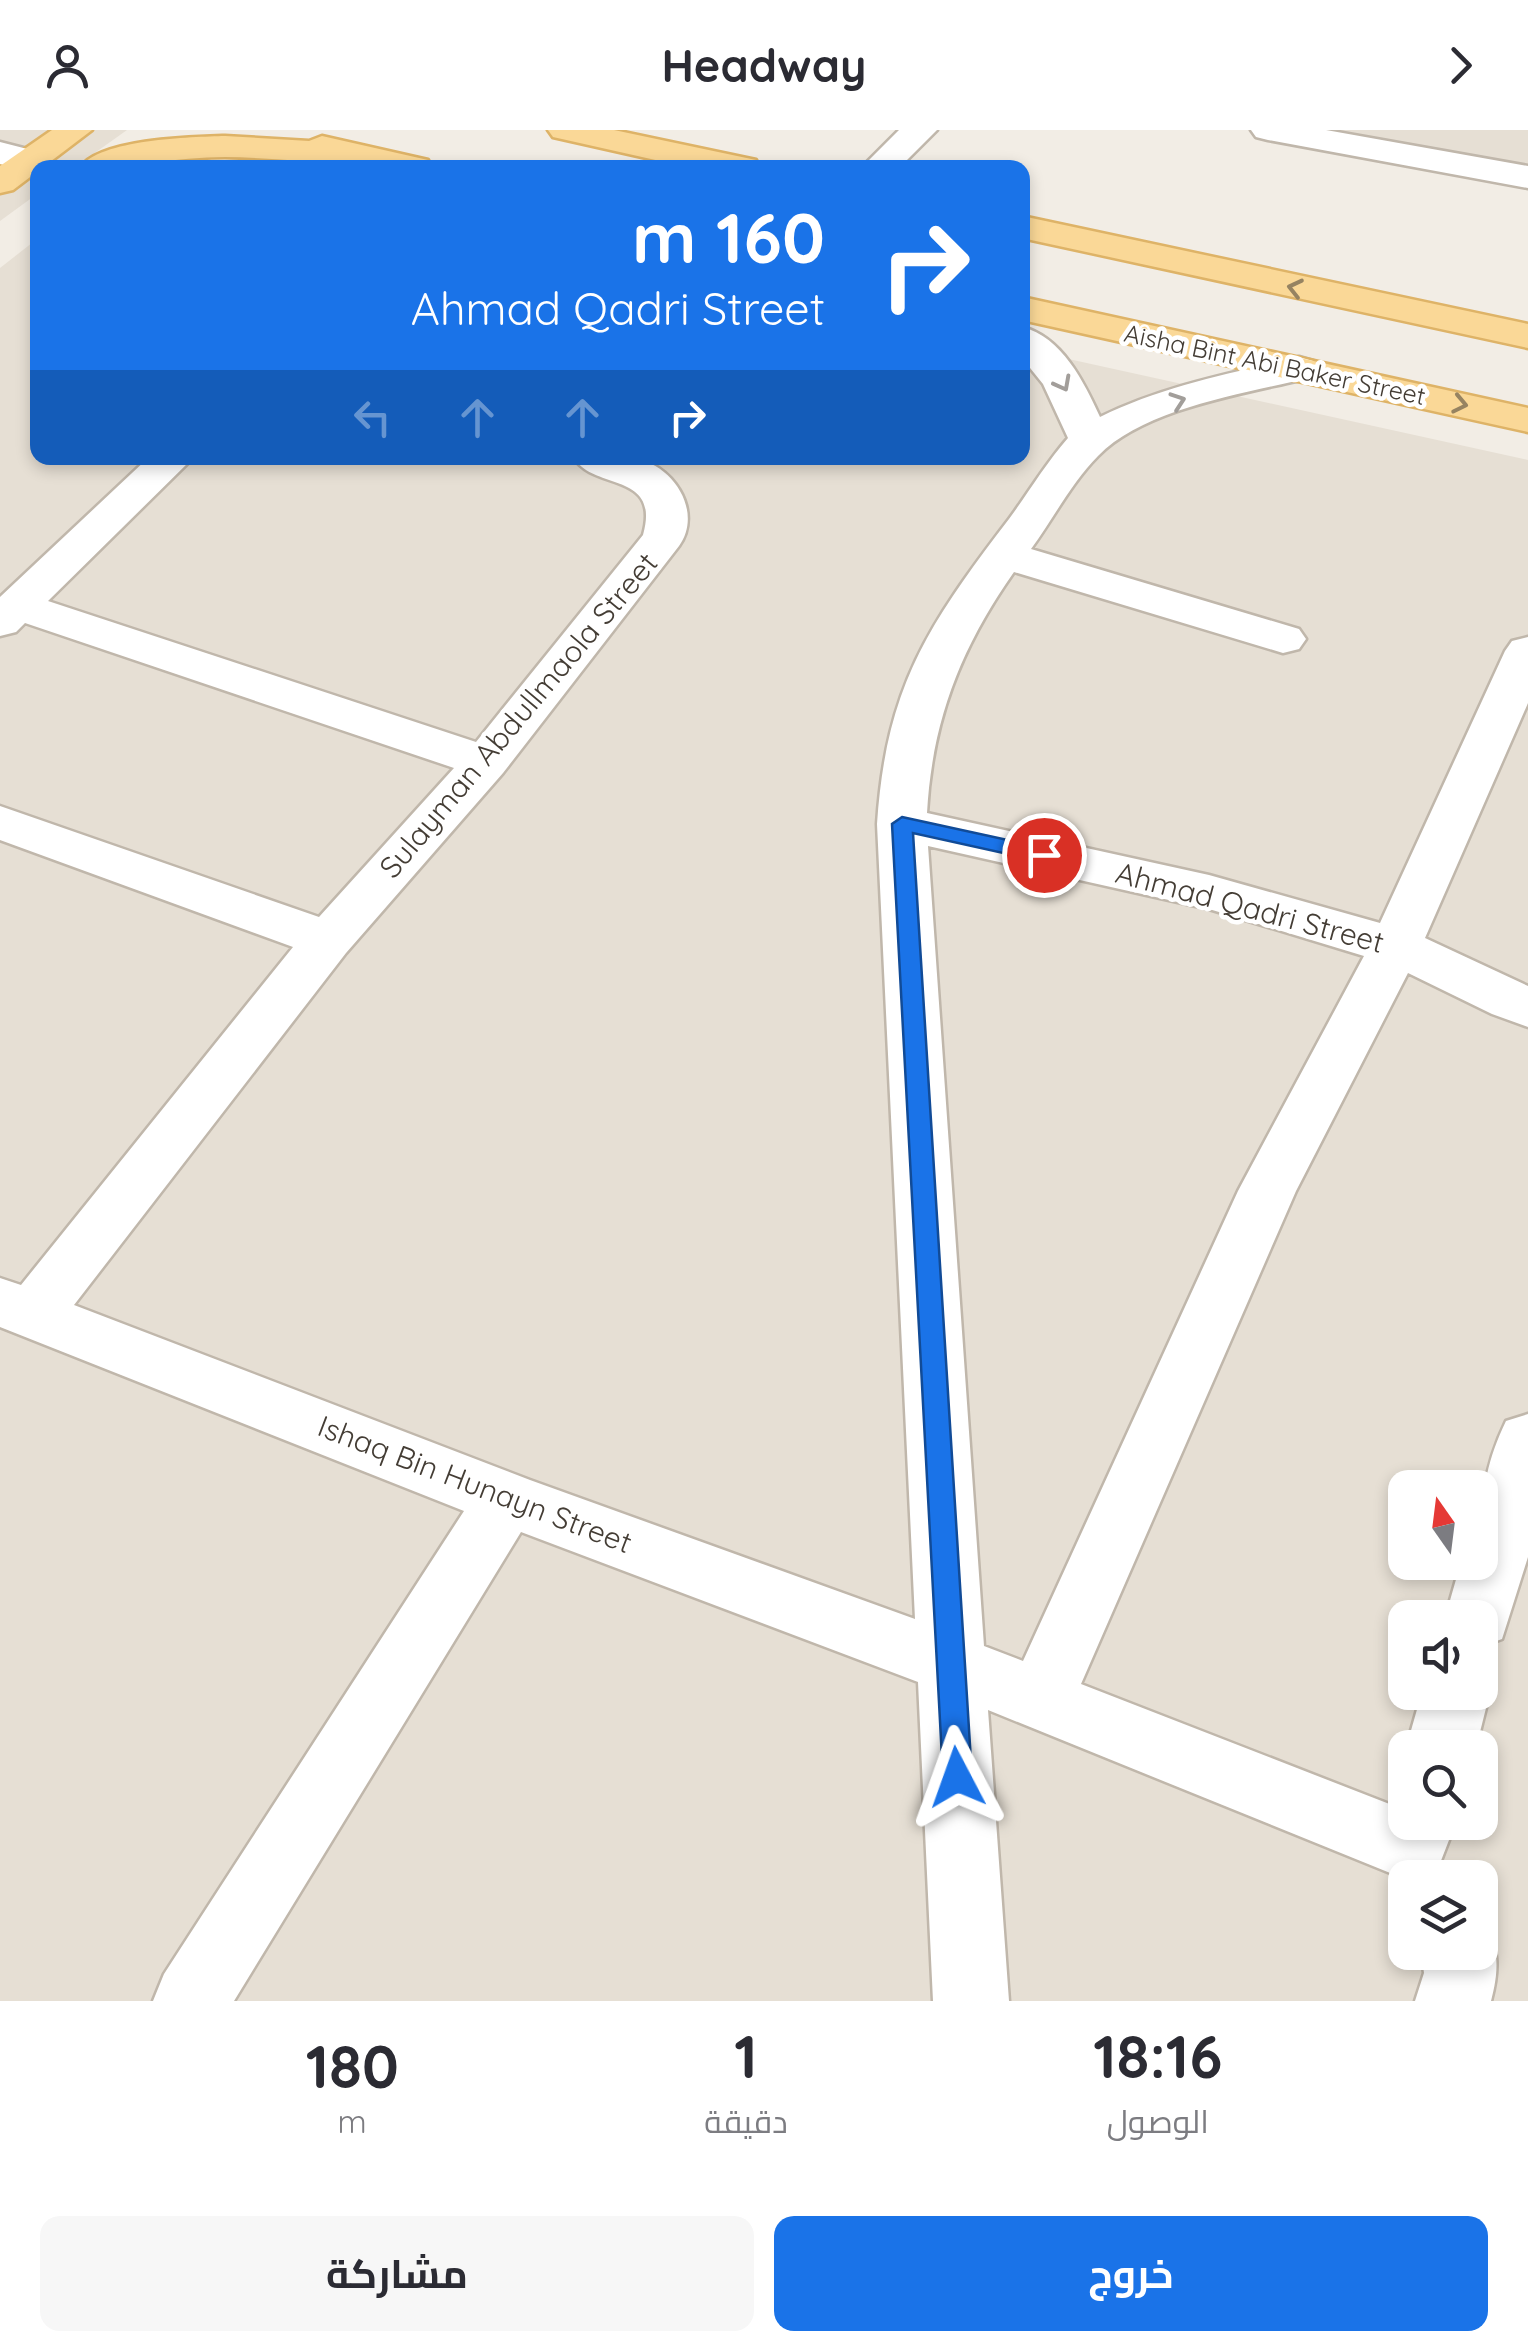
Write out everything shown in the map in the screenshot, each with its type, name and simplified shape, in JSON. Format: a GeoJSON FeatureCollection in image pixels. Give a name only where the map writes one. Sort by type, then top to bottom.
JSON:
{"type":"FeatureCollection","features":[{"type":"Feature","properties":{"kind":"main road"},"geometry":{"type":"LineString","coordinates":[[40,160],[75,130]]}},
{"type":"Feature","properties":{"kind":"main road"},"geometry":{"type":"LineString","coordinates":[[87,160],[130,130]]}},
{"type":"Feature","properties":{"kind":"main road"},"geometry":{"type":"LineString","coordinates":[[251,130],[381,160]]}},
{"type":"Feature","properties":{"kind":"main road"},"geometry":{"type":"LineString","coordinates":[[565,130],[705,160]]}},
{"type":"Feature","properties":{"kind":"main road"},"geometry":{"type":"LineString","coordinates":[[569,160],[614,141]]}},
{"type":"Feature","properties":{"kind":"main road"},"geometry":{"type":"LineString","coordinates":[[126,160],[210,148],[356,154]]}},
{"type":"Feature","properties":{"kind":"main road"},"geometry":{"type":"LineString","coordinates":[[1030,230],[1528,336]]}},
{"type":"Feature","properties":{"kind":"main road"},"geometry":{"type":"LineString","coordinates":[[1358,302],[1528,310]]}},
{"type":"Feature","properties":{"kind":"main road","name":"Aisha Bint Abi Baker Street"},"geometry":{"type":"LineString","coordinates":[[1030,310],[1528,420]]}},
{"type":"Feature","properties":{"kind":"street"},"geometry":{"type":"LineString","coordinates":[[887,160],[920,130]]}},
{"type":"Feature","properties":{"kind":"street"},"geometry":{"type":"LineString","coordinates":[[1268,130],[1528,177]]}},
{"type":"Feature","properties":{"kind":"street"},"geometry":{"type":"LineString","coordinates":[[1030,344],[1056,370],[1090,440]]}},
{"type":"Feature","properties":{"kind":"street"},"geometry":{"type":"LineString","coordinates":[[971,2001],[902,824],[902,770],[916,706],[942,645],[1090,440],[1149,410],[1298,369]]}},
{"type":"Feature","properties":{"kind":"street"},"geometry":{"type":"LineString","coordinates":[[165,465],[9,614],[486,762]]}},
{"type":"Feature","properties":{"kind":"street","name":"Sulayman Abdullmaola Street"},"geometry":{"type":"LineString","coordinates":[[17,1308],[328,940],[486,762],[664,537],[672,520],[670,504],[651,484],[610,465]]}},
{"type":"Feature","properties":{"kind":"street"},"geometry":{"type":"LineString","coordinates":[[1004,555],[1283,639]]}},
{"type":"Feature","properties":{"kind":"street"},"geometry":{"type":"LineString","coordinates":[[1040,1699],[1267,1192],[1395,946],[1522,677]]}},
{"type":"Feature","properties":{"kind":"street"},"geometry":{"type":"LineString","coordinates":[[0,822],[328,940]]}},
{"type":"Feature","properties":{"kind":"street","name":"Ahmad Qadri Street"},"geometry":{"type":"LineString","coordinates":[[902,824],[1134,872],[1275,908],[1395,946],[1528,1008]]}},
{"type":"Feature","properties":{"kind":"street","name":"Ishaq Bin Hunayn Street"},"geometry":{"type":"LineString","coordinates":[[17,1308],[506,1499],[854,1624],[1423,1849]]}},
{"type":"Feature","properties":{"kind":"street"},"geometry":{"type":"LineString","coordinates":[[1483,1600],[1528,1440]]}},
{"type":"Feature","properties":{"kind":"street"},"geometry":{"type":"LineString","coordinates":[[190,2001],[506,1499]]}},
{"type":"Feature","properties":{"kind":"street"},"geometry":{"type":"LineString","coordinates":[[1453,2001],[1461,1970]]}},
{"type":"Feature","properties":{"kind":"shaded area"},"geometry":{"type":"Polygon","coordinates":[[[0,130],[127,130],[85,160],[30,160],[30,199],[0,221],[0,130]]]}},
{"type":"Feature","properties":{"kind":"shaded area"},"geometry":{"type":"Polygon","coordinates":[[[1272,130],[1528,130],[1528,175],[1272,130]]]}},
{"type":"Feature","properties":{"kind":"shaded area"},"geometry":{"type":"Polygon","coordinates":[[[30,244],[30,465],[1030,465],[1030,351],[1528,460],[1528,2001],[0,2001],[0,268],[30,244]]]}},
{"type":"Feature","properties":{"kind":"route"},"geometry":{"type":"LineString","coordinates":[[957,1777],[902,824],[1044,855]]}}]}
